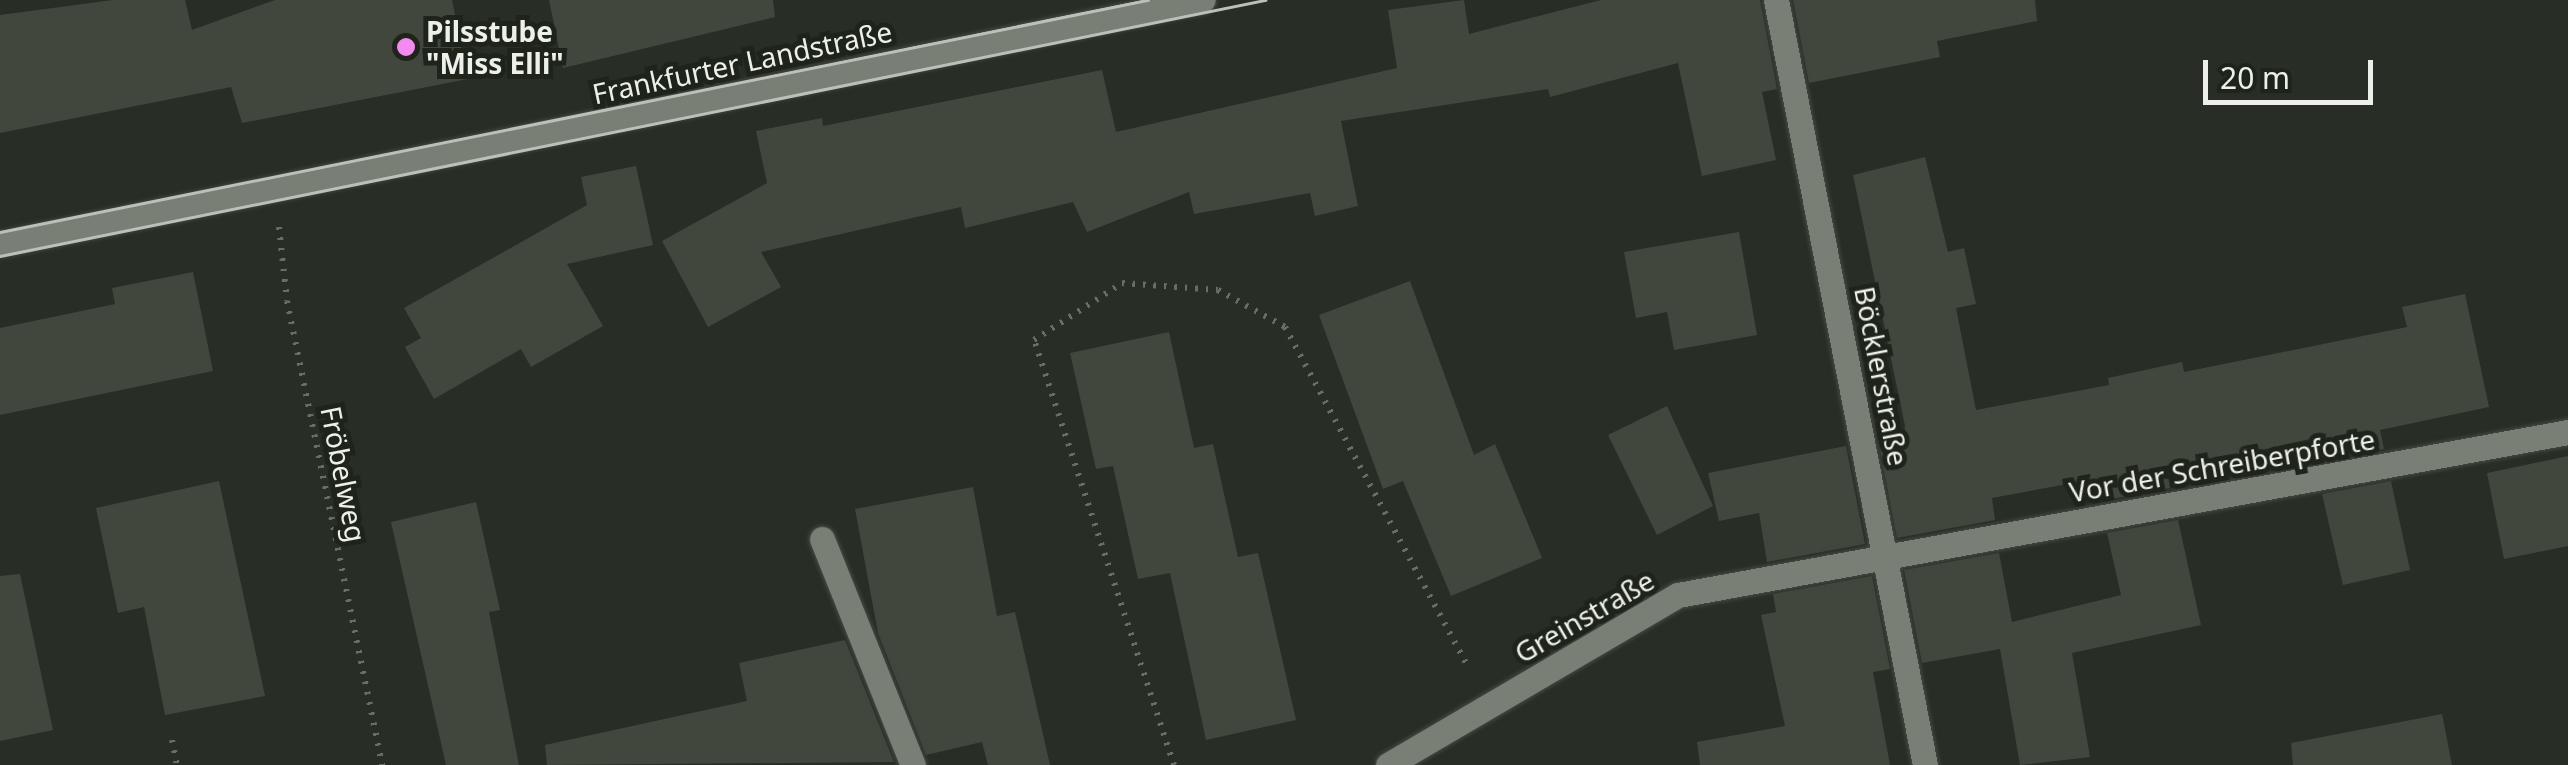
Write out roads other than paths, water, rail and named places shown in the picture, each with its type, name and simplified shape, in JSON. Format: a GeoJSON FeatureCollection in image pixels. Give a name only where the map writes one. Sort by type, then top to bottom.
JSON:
{"type":"FeatureCollection","features":[{"type":"Feature","properties":{"kind":"street","name":"Frankfurter Landstraße"},"geometry":{"type":"LineString","coordinates":[[0,244],[1202,0]]}},
{"type":"Feature","properties":{"kind":"street","name":"Böcklerstraße"},"geometry":{"type":"LineString","coordinates":[[1776,0],[1888,558],[1925,765]]}},
{"type":"Feature","properties":{"kind":"street","name":"Vor der Schreiberpforte"},"geometry":{"type":"LineString","coordinates":[[1888,558],[2568,432]]}},
{"type":"Feature","properties":{"kind":"street"},"geometry":{"type":"LineString","coordinates":[[822,539],[914,765]]}},
{"type":"Feature","properties":{"kind":"street","name":"Greinstraße"},"geometry":{"type":"LineString","coordinates":[[1388,765],[1678,595],[1888,558]]}},
{"type":"Feature","properties":{"kind":"tram line"},"geometry":{"type":"LineString","coordinates":[[0,232],[1148,0]]}},
{"type":"Feature","properties":{"kind":"tram line"},"geometry":{"type":"LineString","coordinates":[[0,256],[1265,0]]}},
{"type":"Feature","properties":{"kind":"place","name":"Pilsstube \"Miss Elli\""},"geometry":{"type":"Point","coordinates":[406,47]}}]}
